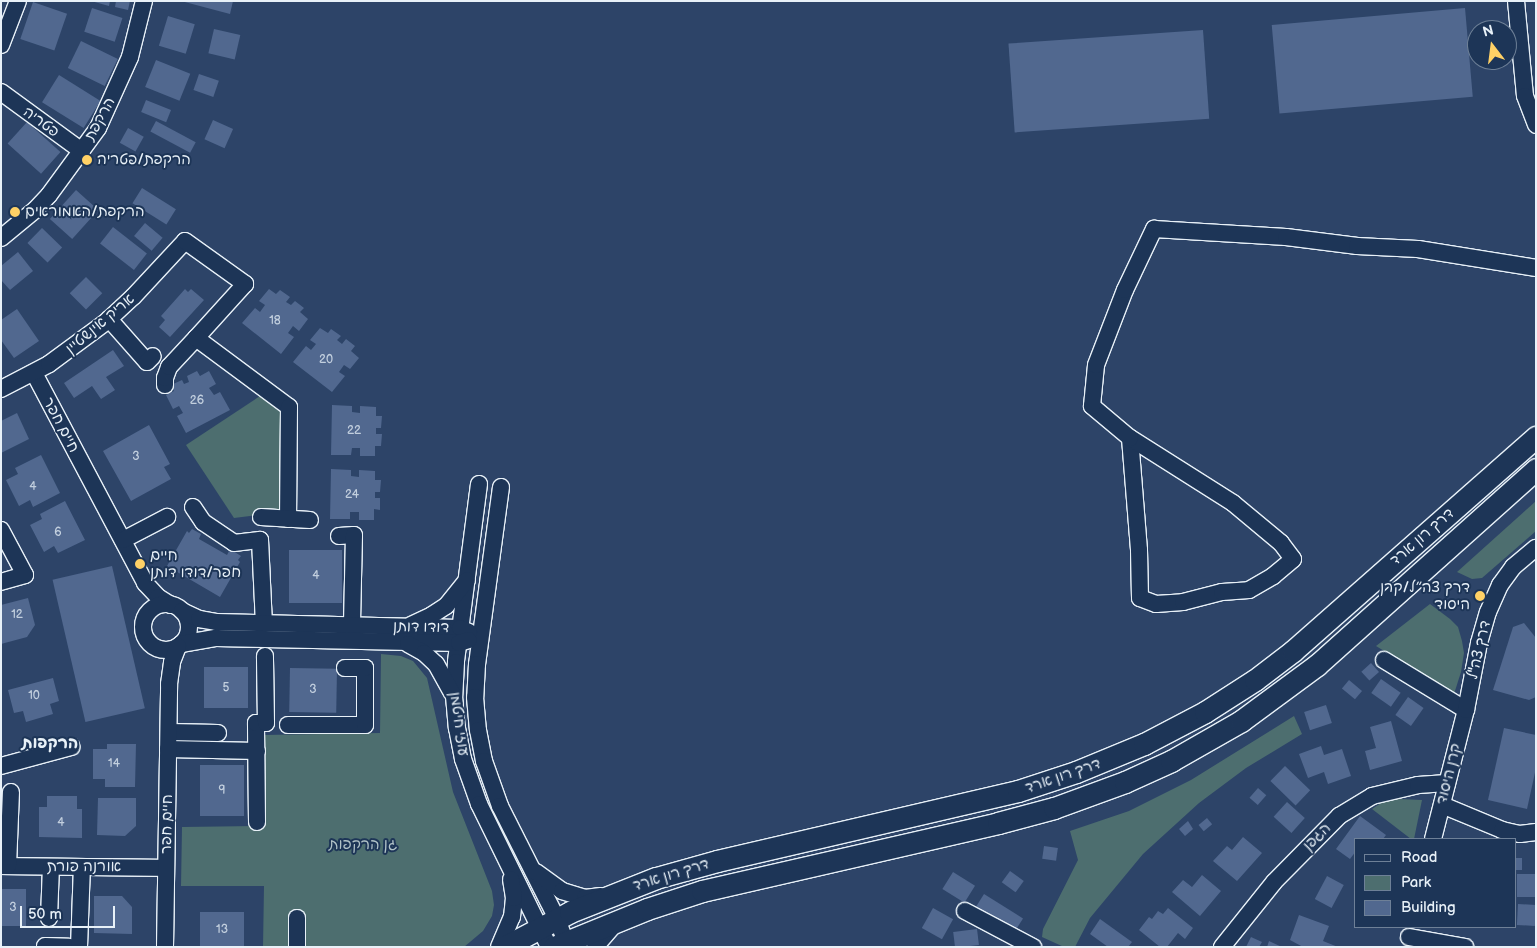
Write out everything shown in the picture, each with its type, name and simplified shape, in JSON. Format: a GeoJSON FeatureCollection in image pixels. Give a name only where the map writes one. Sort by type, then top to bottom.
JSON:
{"type":"FeatureCollection","features":[{"type":"Feature","properties":{"kind":"main road","name":"דרך רון ארד"},"geometry":{"type":"LineString","coordinates":[[504,947],[548,923],[611,894],[656,878],[717,861],[1018,791],[1076,772],[1144,744],[1205,712],[1255,680],[1293,651],[1536,436]]}},
{"type":"Feature","properties":{"kind":"main road","name":"דרך רון ארד"},"geometry":{"type":"LineString","coordinates":[[559,945],[619,920],[702,891],[998,823],[1054,808],[1125,782],[1171,761],[1241,721],[1317,666],[1536,469]]}},
{"type":"Feature","properties":{"kind":"street"},"geometry":{"type":"LineString","coordinates":[[1,45],[18,1]]}},
{"type":"Feature","properties":{"kind":"street","name":"הרקפת"},"geometry":{"type":"LineString","coordinates":[[1,238],[35,210],[98,128],[120,80],[139,30],[144,1]]}},
{"type":"Feature","properties":{"kind":"street"},"geometry":{"type":"LineString","coordinates":[[1516,1],[1524,96],[1535,117]]}},
{"type":"Feature","properties":{"kind":"street","name":"פטריה"},"geometry":{"type":"LineString","coordinates":[[1,92],[82,151]]}},
{"type":"Feature","properties":{"kind":"street"},"geometry":{"type":"LineString","coordinates":[[1130,438],[1139,550],[1140,598],[1156,604],[1183,602],[1222,592],[1249,590],[1273,576],[1293,558],[1281,543],[1233,503],[1130,438],[1092,406],[1096,365],[1125,290],[1154,229],[1286,237],[1357,246],[1418,249],[1536,268]]}},
{"type":"Feature","properties":{"kind":"street","name":"אריק אינשטיין"},"geometry":{"type":"LineString","coordinates":[[1,389],[34,373],[78,344],[140,291],[185,241],[245,284],[196,338]]}},
{"type":"Feature","properties":{"kind":"street"},"geometry":{"type":"LineString","coordinates":[[109,319],[147,362],[153,356]]}},
{"type":"Feature","properties":{"kind":"street"},"geometry":{"type":"LineString","coordinates":[[165,385],[165,378],[170,367],[196,338],[289,407],[288,519]]}},
{"type":"Feature","properties":{"kind":"street","name":"חיים חפר"},"geometry":{"type":"LineString","coordinates":[[34,373],[145,584],[147,596],[145,617]]}},
{"type":"Feature","properties":{"kind":"street","name":"עוזי חיטמן"},"geometry":{"type":"LineString","coordinates":[[479,484],[456,662],[454,702],[458,736],[468,774],[502,856],[548,923]]}},
{"type":"Feature","properties":{"kind":"street","name":"עוזי חיטמן"},"geometry":{"type":"LineString","coordinates":[[501,487],[480,636],[475,698],[481,745],[494,791],[525,859],[548,923],[559,945]]}},
{"type":"Feature","properties":{"kind":"street"},"geometry":{"type":"LineString","coordinates":[[193,507],[203,522],[234,543],[260,540],[264,624]]}},
{"type":"Feature","properties":{"kind":"street"},"geometry":{"type":"LineString","coordinates":[[123,540],[167,517]]}},
{"type":"Feature","properties":{"kind":"street"},"geometry":{"type":"LineString","coordinates":[[261,517],[310,520]]}},
{"type":"Feature","properties":{"kind":"street"},"geometry":{"type":"LineString","coordinates":[[1,530],[25,575],[1,582]]}},
{"type":"Feature","properties":{"kind":"street"},"geometry":{"type":"LineString","coordinates":[[339,536],[354,535],[352,626]]}},
{"type":"Feature","properties":{"kind":"street","name":"דרך צה\"ל"},"geometry":{"type":"LineString","coordinates":[[1466,710],[1479,643],[1488,612],[1500,585],[1513,567],[1536,548]]}},
{"type":"Feature","properties":{"kind":"street"},"geometry":{"type":"LineString","coordinates":[[454,702],[449,685],[436,664],[401,635],[418,622],[439,611],[458,594],[468,578]]}},
{"type":"Feature","properties":{"kind":"street","name":"חיים חפר"},"geometry":{"type":"LineString","coordinates":[[145,584],[158,597],[176,608]]}},
{"type":"Feature","properties":{"kind":"street"},"geometry":{"type":"LineString","coordinates":[[156,606],[176,608],[188,621],[189,629],[180,645],[164,650],[149,643],[143,629],[145,617],[156,606]]}},
{"type":"Feature","properties":{"kind":"street","name":"דודו דותן"},"geometry":{"type":"LineString","coordinates":[[176,608],[196,618],[212,622],[352,626],[401,635]]}},
{"type":"Feature","properties":{"kind":"street","name":"דודו דותן"},"geometry":{"type":"LineString","coordinates":[[180,645],[216,638],[401,635],[480,636]]}},
{"type":"Feature","properties":{"kind":"street","name":"חיים חפר"},"geometry":{"type":"LineString","coordinates":[[149,643],[158,659],[169,701]]}},
{"type":"Feature","properties":{"kind":"street","name":"חיים חפר"},"geometry":{"type":"LineString","coordinates":[[165,947],[169,701],[172,662],[180,645]]}},
{"type":"Feature","properties":{"kind":"street"},"geometry":{"type":"LineString","coordinates":[[257,822],[256,723],[266,723],[266,656]]}},
{"type":"Feature","properties":{"kind":"street"},"geometry":{"type":"LineString","coordinates":[[1384,660],[1466,710]]}},
{"type":"Feature","properties":{"kind":"street"},"geometry":{"type":"LineString","coordinates":[[288,725],[365,725],[365,668],[346,668]]}},
{"type":"Feature","properties":{"kind":"street","name":"קרן היסוד"},"geometry":{"type":"LineString","coordinates":[[1433,838],[1466,710]]}},
{"type":"Feature","properties":{"kind":"street"},"geometry":{"type":"LineString","coordinates":[[169,732],[218,733]]}},
{"type":"Feature","properties":{"kind":"street"},"geometry":{"type":"LineString","coordinates":[[1,766],[71,748]]}},
{"type":"Feature","properties":{"kind":"street"},"geometry":{"type":"LineString","coordinates":[[168,749],[256,751]]}},
{"type":"Feature","properties":{"kind":"street","name":"הגפן"},"geometry":{"type":"LineString","coordinates":[[1222,947],[1274,882],[1339,816],[1372,796],[1418,785],[1447,783]]}},
{"type":"Feature","properties":{"kind":"street"},"geometry":{"type":"LineString","coordinates":[[4,866],[11,792]]}},
{"type":"Feature","properties":{"kind":"street"},"geometry":{"type":"LineString","coordinates":[[1442,804],[1502,830],[1520,834],[1536,832]]}},
{"type":"Feature","properties":{"kind":"street"},"geometry":{"type":"LineString","coordinates":[[499,947],[512,917],[514,898],[510,877],[502,856]]}},
{"type":"Feature","properties":{"kind":"street"},"geometry":{"type":"LineString","coordinates":[[525,859],[542,878],[562,891],[585,898],[611,894]]}},
{"type":"Feature","properties":{"kind":"street","name":"אורנה פורת"},"geometry":{"type":"LineString","coordinates":[[4,866],[166,868]]}},
{"type":"Feature","properties":{"kind":"street"},"geometry":{"type":"LineString","coordinates":[[49,918],[51,867]]}},
{"type":"Feature","properties":{"kind":"street"},"geometry":{"type":"LineString","coordinates":[[79,947],[82,867]]}},
{"type":"Feature","properties":{"kind":"street"},"geometry":{"type":"LineString","coordinates":[[965,911],[1033,947]]}},
{"type":"Feature","properties":{"kind":"street"},"geometry":{"type":"LineString","coordinates":[[297,918],[297,947]]}},
{"type":"Feature","properties":{"kind":"street"},"geometry":{"type":"LineString","coordinates":[[595,947],[606,932],[619,920]]}},
{"type":"Feature","properties":{"kind":"street"},"geometry":{"type":"LineString","coordinates":[[1409,937],[1465,947]]}},
{"type":"Feature","properties":{"kind":"street"},"geometry":{"type":"LineString","coordinates":[[45,946],[69,947]]}},
{"type":"Feature","properties":{"kind":"green space"},"geometry":{"type":"Polygon","coordinates":[[[263,394],[286,410],[284,512],[234,518],[186,445],[263,394]]]}},
{"type":"Feature","properties":{"kind":"green space"},"geometry":{"type":"Polygon","coordinates":[[[1536,501],[1536,531],[1482,578],[1472,579],[1457,572],[1536,501]]]}},
{"type":"Feature","properties":{"kind":"green space"},"geometry":{"type":"Polygon","coordinates":[[[1430,604],[1458,627],[1462,641],[1464,653],[1461,672],[1454,694],[1376,646],[1430,604]]]}},
{"type":"Feature","properties":{"kind":"green space","name":"גן הרקפות"},"geometry":{"type":"Polygon","coordinates":[[[381,654],[401,656],[413,661],[427,678],[453,792],[492,891],[494,905],[492,916],[483,931],[464,947],[263,947],[264,886],[181,886],[182,827],[263,826],[264,735],[380,733],[381,654]]]}},
{"type":"Feature","properties":{"kind":"green space"},"geometry":{"type":"Polygon","coordinates":[[[1294,716],[1302,734],[1246,768],[1199,803],[1143,854],[1090,918],[1075,947],[1064,947],[1042,937],[1043,929],[1078,860],[1070,831],[1129,811],[1191,780],[1294,716]]]}},
{"type":"Feature","properties":{"kind":"green space"},"geometry":{"type":"Polygon","coordinates":[[[1399,799],[1422,800],[1414,838],[1410,838],[1372,809],[1384,801],[1399,799]]]}},
{"type":"Feature","properties":{"kind":"building"},"geometry":{"type":"Polygon","coordinates":[[[91,1],[110,1],[109,6],[91,1]]]}},
{"type":"Feature","properties":{"kind":"building"},"geometry":{"type":"Polygon","coordinates":[[[116,1],[130,1],[128,10],[115,7],[116,1]]]}},
{"type":"Feature","properties":{"kind":"building"},"geometry":{"type":"Polygon","coordinates":[[[181,1],[233,1],[230,14],[181,1]]]}},
{"type":"Feature","properties":{"kind":"building"},"geometry":{"type":"Polygon","coordinates":[[[33,2],[67,14],[54,51],[20,39],[33,2]]]}},
{"type":"Feature","properties":{"kind":"building"},"geometry":{"type":"Polygon","coordinates":[[[92,8],[122,18],[115,42],[84,32],[92,8]]]}},
{"type":"Feature","properties":{"kind":"building"},"geometry":{"type":"Polygon","coordinates":[[[1465,8],[1467,70],[1470,70],[1473,97],[1279,114],[1272,25],[1465,8]]]}},
{"type":"Feature","properties":{"kind":"building"},"geometry":{"type":"Polygon","coordinates":[[[168,16],[195,24],[186,54],[159,46],[168,16]]]}},
{"type":"Feature","properties":{"kind":"building"},"geometry":{"type":"Polygon","coordinates":[[[214,29],[240,35],[235,59],[208,53],[214,29]]]}},
{"type":"Feature","properties":{"kind":"building"},"geometry":{"type":"Polygon","coordinates":[[[1203,30],[1209,119],[1015,132],[1008,44],[1203,30]]]}},
{"type":"Feature","properties":{"kind":"building"},"geometry":{"type":"Polygon","coordinates":[[[81,41],[118,59],[105,86],[68,68],[81,41]]]}},
{"type":"Feature","properties":{"kind":"building"},"geometry":{"type":"Polygon","coordinates":[[[156,60],[190,74],[179,101],[145,87],[156,60]]]}},
{"type":"Feature","properties":{"kind":"building"},"geometry":{"type":"Polygon","coordinates":[[[199,74],[219,81],[213,97],[193,90],[199,74]]]}},
{"type":"Feature","properties":{"kind":"building"},"geometry":{"type":"Polygon","coordinates":[[[59,75],[101,101],[84,128],[42,102],[59,75]]]}},
{"type":"Feature","properties":{"kind":"building"},"geometry":{"type":"Polygon","coordinates":[[[146,100],[171,110],[166,122],[141,112],[146,100]]]}},
{"type":"Feature","properties":{"kind":"building"},"geometry":{"type":"Polygon","coordinates":[[[213,120],[233,129],[225,148],[204,139],[213,120]]]}},
{"type":"Feature","properties":{"kind":"building"},"geometry":{"type":"Polygon","coordinates":[[[156,121],[196,142],[190,153],[150,132],[156,121]]]}},
{"type":"Feature","properties":{"kind":"building"},"geometry":{"type":"Polygon","coordinates":[[[27,122],[60,152],[41,174],[8,144],[27,122]]]}},
{"type":"Feature","properties":{"kind":"building"},"geometry":{"type":"Polygon","coordinates":[[[128,128],[144,137],[136,152],[120,143],[128,128]]]}},
{"type":"Feature","properties":{"kind":"building"},"geometry":{"type":"Polygon","coordinates":[[[142,188],[176,209],[166,224],[132,203],[142,188]]]}},
{"type":"Feature","properties":{"kind":"building"},"geometry":{"type":"Polygon","coordinates":[[[76,190],[98,210],[72,239],[50,219],[76,190]]]}},
{"type":"Feature","properties":{"kind":"building"},"geometry":{"type":"Polygon","coordinates":[[[145,223],[163,238],[152,251],[134,236],[145,223]]]}},
{"type":"Feature","properties":{"kind":"building"},"geometry":{"type":"Polygon","coordinates":[[[113,227],[147,253],[134,270],[100,244],[113,227]]]}},
{"type":"Feature","properties":{"kind":"building"},"geometry":{"type":"Polygon","coordinates":[[[42,228],[62,247],[48,263],[27,243],[42,228]]]}},
{"type":"Feature","properties":{"kind":"building"},"geometry":{"type":"Polygon","coordinates":[[[18,252],[33,271],[10,290],[1,280],[1,266],[18,252]]]}},
{"type":"Feature","properties":{"kind":"building"},"geometry":{"type":"Polygon","coordinates":[[[86,277],[102,293],[86,310],[70,293],[86,277]]]}},
{"type":"Feature","properties":{"kind":"building"},"geometry":{"type":"Polygon","coordinates":[[[185,289],[188,292],[191,289],[204,300],[170,337],[159,327],[165,320],[161,316],[185,289]]]}},
{"type":"Feature","properties":{"kind":"building"},"geometry":{"type":"Polygon","coordinates":[[[269,289],[276,294],[280,290],[290,297],[286,302],[291,305],[295,301],[304,308],[300,312],[308,319],[299,331],[293,326],[288,333],[294,337],[281,354],[242,323],[255,308],[260,312],[265,305],[259,301],[269,289]]]}},
{"type":"Feature","properties":{"kind":"building"},"geometry":{"type":"Polygon","coordinates":[[[17,309],[39,341],[14,358],[1,340],[1,320],[17,309]]]}},
{"type":"Feature","properties":{"kind":"building"},"geometry":{"type":"Polygon","coordinates":[[[320,328],[328,333],[331,329],[341,336],[337,340],[342,344],[346,339],[355,346],[351,351],[359,358],[350,369],[344,365],[339,372],[345,376],[332,392],[293,362],[306,346],[311,350],[316,344],[310,340],[320,328]]]}},
{"type":"Feature","properties":{"kind":"building"},"geometry":{"type":"Polygon","coordinates":[[[113,350],[124,366],[106,377],[115,390],[101,399],[92,386],[74,398],[64,383],[113,350]]]}},
{"type":"Feature","properties":{"kind":"building"},"geometry":{"type":"Polygon","coordinates":[[[197,371],[200,376],[209,371],[216,384],[209,388],[214,395],[220,392],[230,410],[186,433],[177,416],[183,413],[179,406],[173,409],[166,395],[174,391],[171,385],[182,380],[184,384],[189,382],[187,376],[197,371]]]}},
{"type":"Feature","properties":{"kind":"building"},"geometry":{"type":"Polygon","coordinates":[[[332,405],[352,406],[352,412],[360,413],[360,406],[376,407],[376,416],[382,416],[381,428],[376,428],[376,434],[382,434],[381,446],[375,446],[375,456],[360,456],[360,448],[352,448],[351,455],[331,455],[332,405]]]}},
{"type":"Feature","properties":{"kind":"building"},"geometry":{"type":"Polygon","coordinates":[[[17,413],[29,439],[1,453],[1,421],[17,413]]]}},
{"type":"Feature","properties":{"kind":"building"},"geometry":{"type":"Polygon","coordinates":[[[149,425],[170,464],[164,467],[171,479],[131,501],[103,451],[149,425]]]}},
{"type":"Feature","properties":{"kind":"building"},"geometry":{"type":"Polygon","coordinates":[[[41,455],[60,493],[33,507],[30,500],[19,506],[6,480],[18,474],[15,468],[41,455]]]}},
{"type":"Feature","properties":{"kind":"building"},"geometry":{"type":"Polygon","coordinates":[[[331,469],[351,470],[351,476],[359,477],[359,470],[375,471],[375,480],[381,480],[380,492],[375,492],[375,498],[380,498],[380,510],[374,509],[374,520],[359,520],[359,512],[350,512],[350,519],[330,519],[331,469]]]}},
{"type":"Feature","properties":{"kind":"building"},"geometry":{"type":"Polygon","coordinates":[[[65,501],[85,540],[58,553],[54,546],[44,552],[30,525],[42,519],[40,514],[65,501]]]}},
{"type":"Feature","properties":{"kind":"building"},"geometry":{"type":"Polygon","coordinates":[[[192,529],[201,534],[199,539],[227,555],[230,549],[241,556],[238,560],[240,562],[220,597],[167,566],[187,531],[189,533],[192,529]]]}},
{"type":"Feature","properties":{"kind":"building"},"geometry":{"type":"Polygon","coordinates":[[[289,550],[342,550],[342,603],[289,603],[289,550]]]}},
{"type":"Feature","properties":{"kind":"building"},"geometry":{"type":"Polygon","coordinates":[[[112,566],[145,708],[85,722],[53,580],[112,566]]]}},
{"type":"Feature","properties":{"kind":"building"},"geometry":{"type":"Polygon","coordinates":[[[28,598],[35,625],[27,637],[1,644],[1,605],[28,598]]]}},
{"type":"Feature","properties":{"kind":"building"},"geometry":{"type":"Polygon","coordinates":[[[1524,623],[1536,638],[1536,697],[1529,700],[1493,690],[1513,627],[1524,623]]]}},
{"type":"Feature","properties":{"kind":"building"},"geometry":{"type":"Polygon","coordinates":[[[1371,663],[1379,672],[1369,681],[1361,672],[1371,663]]]}},
{"type":"Feature","properties":{"kind":"building"},"geometry":{"type":"Polygon","coordinates":[[[204,667],[248,667],[248,708],[204,708],[204,667]]]}},
{"type":"Feature","properties":{"kind":"building"},"geometry":{"type":"Polygon","coordinates":[[[290,668],[337,669],[336,713],[289,712],[290,668]]]}},
{"type":"Feature","properties":{"kind":"building"},"geometry":{"type":"Polygon","coordinates":[[[53,678],[59,701],[50,704],[53,714],[26,722],[23,711],[14,713],[8,690],[53,678]]]}},
{"type":"Feature","properties":{"kind":"building"},"geometry":{"type":"Polygon","coordinates":[[[1381,679],[1401,693],[1391,707],[1371,693],[1381,679]]]}},
{"type":"Feature","properties":{"kind":"building"},"geometry":{"type":"Polygon","coordinates":[[[1349,680],[1362,691],[1355,699],[1342,688],[1349,680]]]}},
{"type":"Feature","properties":{"kind":"building"},"geometry":{"type":"Polygon","coordinates":[[[1408,697],[1424,708],[1411,726],[1395,715],[1408,697]]]}},
{"type":"Feature","properties":{"kind":"building"},"geometry":{"type":"Polygon","coordinates":[[[1326,705],[1332,723],[1310,730],[1304,712],[1326,705]]]}},
{"type":"Feature","properties":{"kind":"building"},"geometry":{"type":"Polygon","coordinates":[[[1391,721],[1402,761],[1370,770],[1365,751],[1376,748],[1370,727],[1391,721]]]}},
{"type":"Feature","properties":{"kind":"building"},"geometry":{"type":"Polygon","coordinates":[[[1504,728],[1536,735],[1536,768],[1527,809],[1488,800],[1504,728]]]}},
{"type":"Feature","properties":{"kind":"building"},"geometry":{"type":"Polygon","coordinates":[[[107,744],[136,744],[135,787],[105,787],[105,779],[93,779],[93,749],[107,749],[107,744]]]}},
{"type":"Feature","properties":{"kind":"building"},"geometry":{"type":"Polygon","coordinates":[[[1321,746],[1324,755],[1342,749],[1351,776],[1328,784],[1324,772],[1308,778],[1299,754],[1321,746]]]}},
{"type":"Feature","properties":{"kind":"building"},"geometry":{"type":"Polygon","coordinates":[[[200,765],[244,765],[244,816],[200,816],[200,765]]]}},
{"type":"Feature","properties":{"kind":"building"},"geometry":{"type":"Polygon","coordinates":[[[1285,766],[1310,790],[1296,805],[1270,781],[1285,766]]]}},
{"type":"Feature","properties":{"kind":"building"},"geometry":{"type":"Polygon","coordinates":[[[1258,788],[1266,795],[1258,805],[1249,798],[1258,788]]]}},
{"type":"Feature","properties":{"kind":"building"},"geometry":{"type":"Polygon","coordinates":[[[47,796],[77,796],[77,809],[82,809],[82,838],[39,837],[39,807],[47,807],[47,796]]]}},
{"type":"Feature","properties":{"kind":"building"},"geometry":{"type":"Polygon","coordinates":[[[98,798],[136,798],[136,826],[125,836],[97,835],[98,798]]]}},
{"type":"Feature","properties":{"kind":"building"},"geometry":{"type":"Polygon","coordinates":[[[1287,802],[1305,818],[1291,833],[1274,817],[1287,802]]]}},
{"type":"Feature","properties":{"kind":"building"},"geometry":{"type":"Polygon","coordinates":[[[1360,816],[1386,835],[1384,838],[1354,838],[1354,854],[1350,859],[1336,849],[1360,816]]]}},
{"type":"Feature","properties":{"kind":"building"},"geometry":{"type":"Polygon","coordinates":[[[1207,818],[1212,824],[1204,831],[1199,825],[1207,818]]]}},
{"type":"Feature","properties":{"kind":"building"},"geometry":{"type":"Polygon","coordinates":[[[1188,821],[1193,829],[1185,836],[1179,829],[1188,821]]]}},
{"type":"Feature","properties":{"kind":"building"},"geometry":{"type":"Polygon","coordinates":[[[1243,837],[1262,853],[1237,881],[1213,861],[1227,846],[1232,850],[1243,837]]]}},
{"type":"Feature","properties":{"kind":"building"},"geometry":{"type":"Polygon","coordinates":[[[1044,846],[1058,848],[1056,861],[1042,859],[1044,846]]]}},
{"type":"Feature","properties":{"kind":"building"},"geometry":{"type":"Polygon","coordinates":[[[1517,858],[1522,858],[1522,870],[1517,870],[1517,858]]]}},
{"type":"Feature","properties":{"kind":"building"},"geometry":{"type":"Polygon","coordinates":[[[1010,871],[1024,881],[1016,892],[1002,882],[1010,871]]]}},
{"type":"Feature","properties":{"kind":"building"},"geometry":{"type":"Polygon","coordinates":[[[953,872],[975,886],[964,903],[942,889],[953,872]]]}},
{"type":"Feature","properties":{"kind":"building"},"geometry":{"type":"Polygon","coordinates":[[[1517,874],[1536,874],[1536,897],[1517,897],[1517,874]]]}},
{"type":"Feature","properties":{"kind":"building"},"geometry":{"type":"Polygon","coordinates":[[[1202,875],[1221,891],[1200,916],[1172,892],[1183,880],[1192,887],[1202,875]]]}},
{"type":"Feature","properties":{"kind":"building"},"geometry":{"type":"Polygon","coordinates":[[[1327,876],[1344,885],[1332,908],[1315,899],[1327,876]]]}},
{"type":"Feature","properties":{"kind":"building"},"geometry":{"type":"Polygon","coordinates":[[[1,889],[26,889],[26,926],[1,926],[1,889]]]}},
{"type":"Feature","properties":{"kind":"building"},"geometry":{"type":"Polygon","coordinates":[[[984,894],[1023,918],[1015,931],[976,907],[984,894]]]}},
{"type":"Feature","properties":{"kind":"building"},"geometry":{"type":"Polygon","coordinates":[[[94,896],[122,896],[132,907],[132,934],[94,933],[94,896]]]}},
{"type":"Feature","properties":{"kind":"building"},"geometry":{"type":"Polygon","coordinates":[[[1518,904],[1536,905],[1535,926],[1517,925],[1518,904]]]}},
{"type":"Feature","properties":{"kind":"building"},"geometry":{"type":"Polygon","coordinates":[[[933,908],[953,919],[942,939],[922,928],[933,908]]]}},
{"type":"Feature","properties":{"kind":"building"},"geometry":{"type":"Polygon","coordinates":[[[1168,908],[1193,928],[1185,939],[1178,933],[1167,947],[1160,947],[1139,930],[1149,917],[1152,919],[1158,911],[1163,914],[1168,908]]]}},
{"type":"Feature","properties":{"kind":"building"},"geometry":{"type":"Polygon","coordinates":[[[200,912],[244,912],[244,947],[200,947],[200,912]]]}},
{"type":"Feature","properties":{"kind":"building"},"geometry":{"type":"Polygon","coordinates":[[[1299,915],[1329,926],[1323,941],[1338,947],[1303,947],[1290,940],[1299,915]]]}},
{"type":"Feature","properties":{"kind":"building"},"geometry":{"type":"Polygon","coordinates":[[[1100,919],[1132,942],[1128,947],[1108,947],[1090,934],[1100,919]]]}},
{"type":"Feature","properties":{"kind":"building"},"geometry":{"type":"Polygon","coordinates":[[[977,929],[979,945],[955,947],[953,932],[977,929]]]}},
{"type":"Feature","properties":{"kind":"building"},"geometry":{"type":"Polygon","coordinates":[[[1251,937],[1262,942],[1259,947],[1246,947],[1251,937]]]}},
{"type":"Feature","properties":{"kind":"building"},"geometry":{"type":"Polygon","coordinates":[[[1269,941],[1282,947],[1267,947],[1269,941]]]}},
{"type":"Feature","properties":{"kind":"place","name":"הרקפת/פטריה"},"geometry":{"type":"Point","coordinates":[87,160]}},
{"type":"Feature","properties":{"kind":"place","name":"הרקפת/האמוראים"},"geometry":{"type":"Point","coordinates":[15,212]}},
{"type":"Feature","properties":{"kind":"place","name":"חיים חפר/דודו דותן"},"geometry":{"type":"Point","coordinates":[140,564]}},
{"type":"Feature","properties":{"kind":"place","name":"דרך צה״ל/קרן היסוד"},"geometry":{"type":"Point","coordinates":[1480,596]}},
{"type":"Feature","properties":{"kind":"district","name":"הרקפות"},"geometry":{"type":"Point","coordinates":[50,744]}}]}
